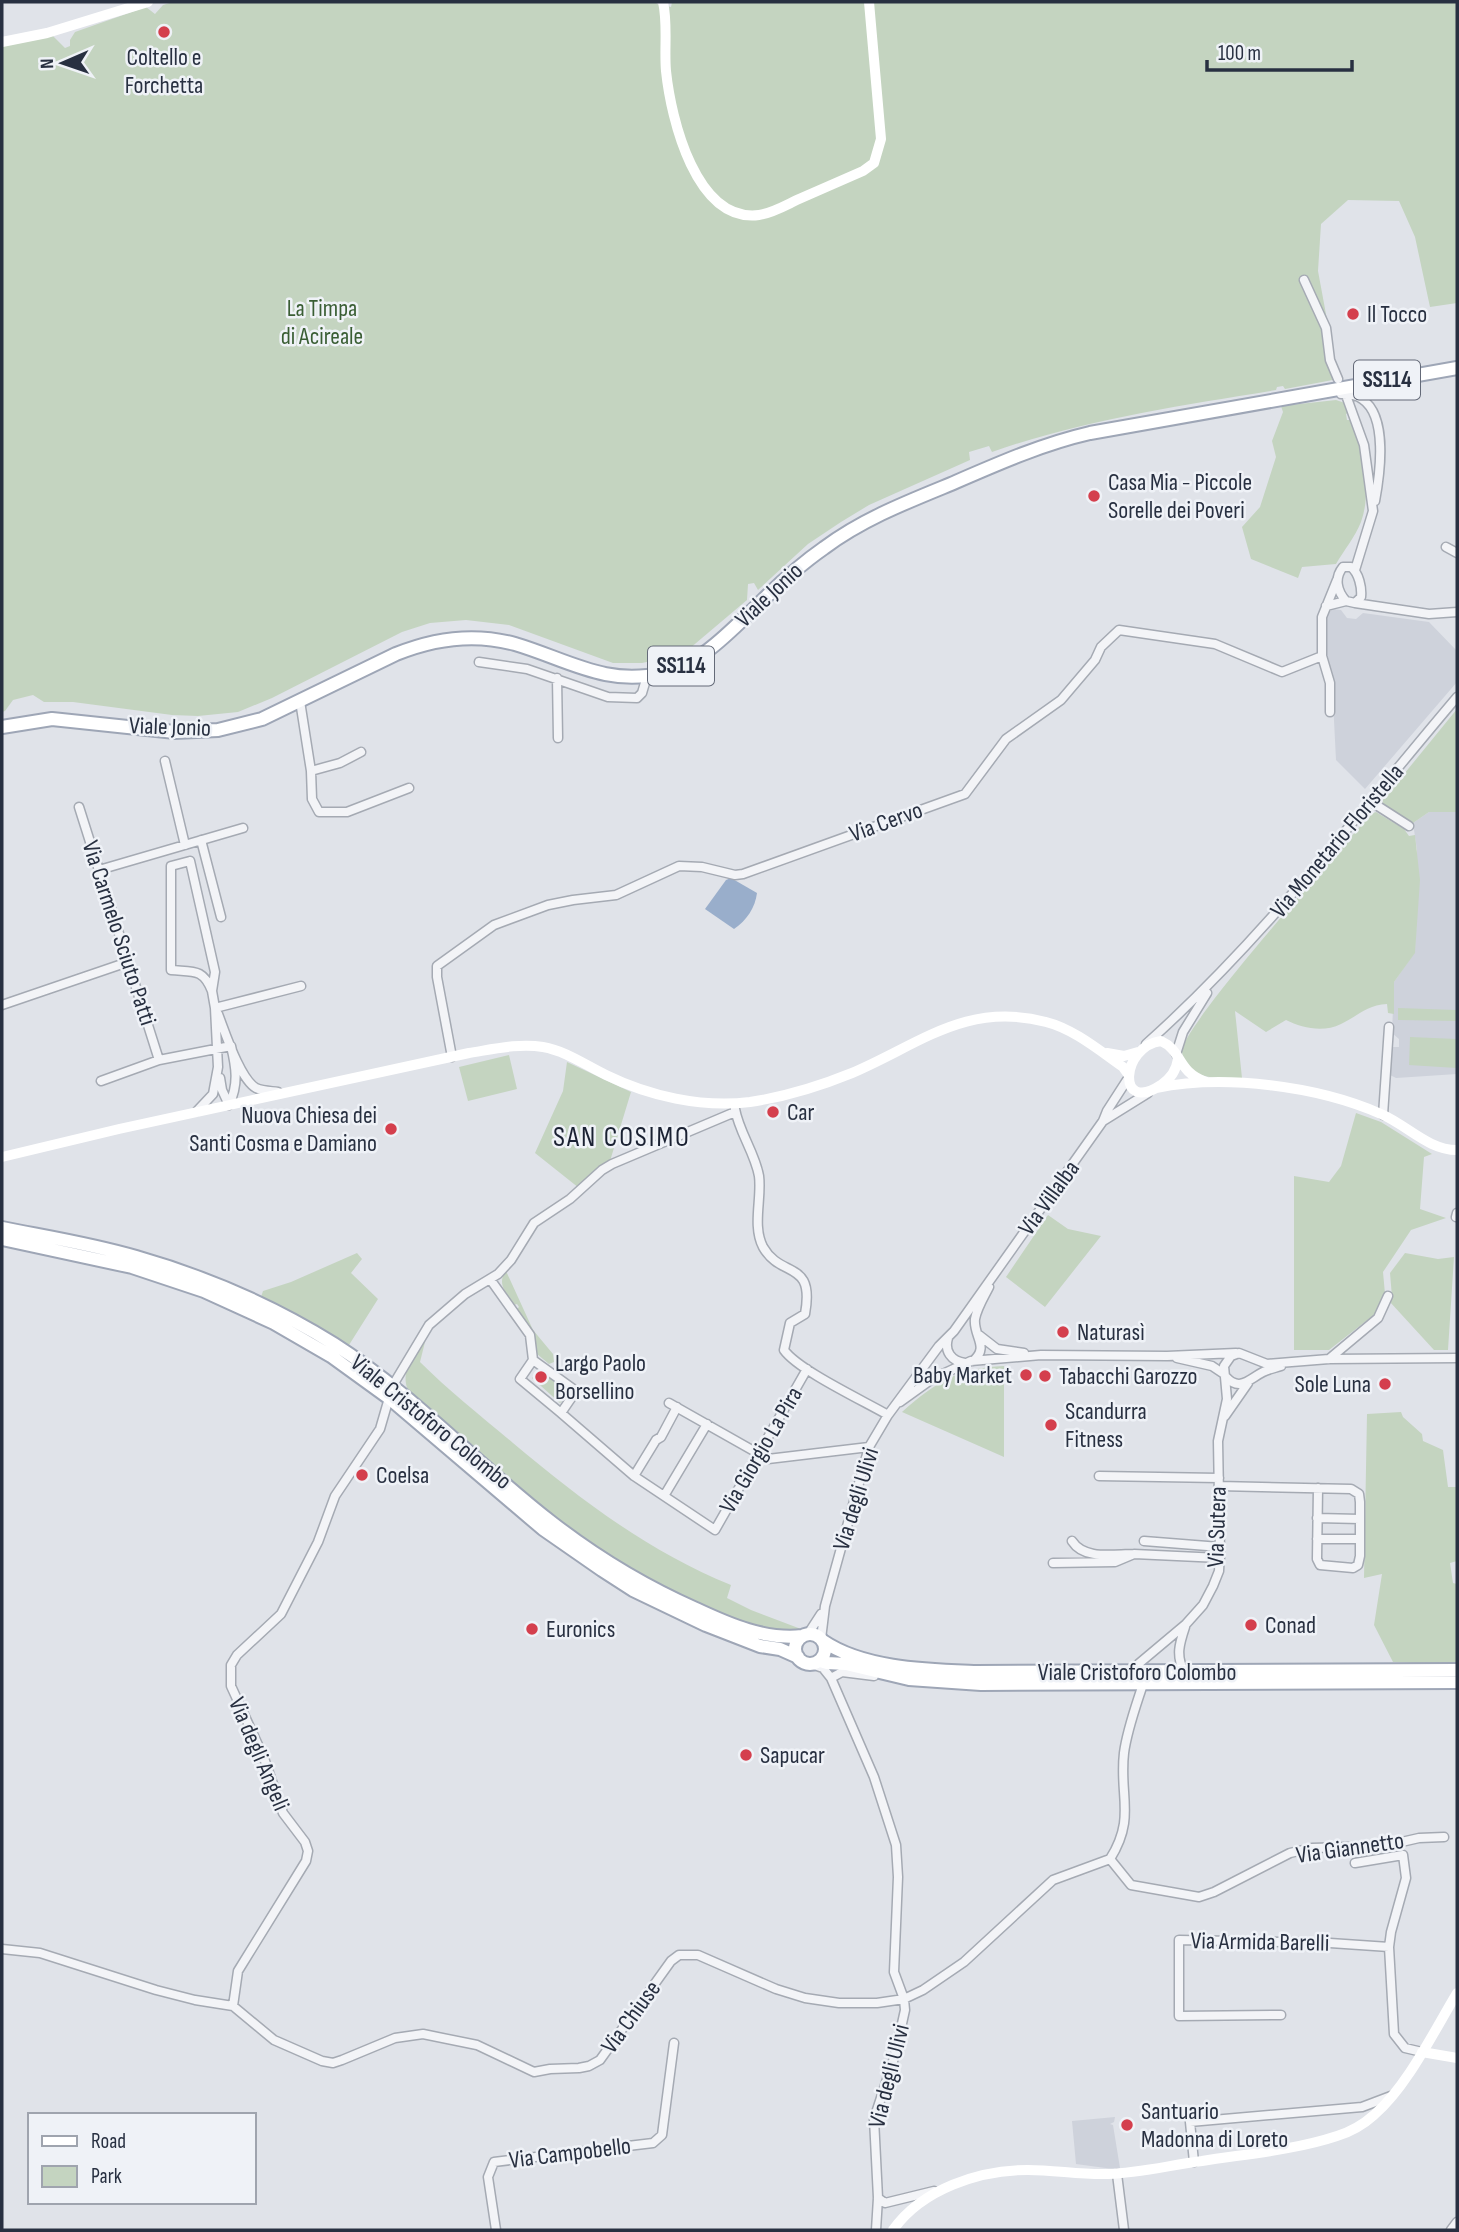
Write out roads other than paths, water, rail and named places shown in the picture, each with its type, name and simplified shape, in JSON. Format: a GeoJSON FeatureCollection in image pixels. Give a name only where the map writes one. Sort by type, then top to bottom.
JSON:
{"type":"FeatureCollection","features":[{"type":"Feature","properties":{"kind":"main road","name":"Viale Jonio"},"geometry":{"type":"LineString","coordinates":[[2,727],[52,719],[195,732],[241,725],[262,719],[396,654],[447,639],[469,638],[512,644],[606,676],[647,676],[666,672],[704,654],[797,568],[852,530],[895,507],[1058,441],[1114,428],[1457,368]]}},
{"type":"Feature","properties":{"kind":"main road","name":"Viale Cristoforo Colombo"},"geometry":{"type":"LineString","coordinates":[[2,1228],[134,1256],[207,1280],[282,1314],[335,1345],[549,1520],[607,1562],[678,1601],[734,1626],[776,1636],[805,1635],[822,1640],[844,1653],[923,1669],[1128,1673],[1457,1670]]}},
{"type":"Feature","properties":{"kind":"main road","name":"Viale Cristoforo Colombo"},"geometry":{"type":"LineString","coordinates":[[2,1239],[132,1267],[241,1306],[391,1391],[544,1529],[633,1590],[706,1625],[760,1646],[780,1649],[801,1661],[824,1668],[846,1664],[909,1679],[981,1684],[1457,1682]]}},
{"type":"Feature","properties":{"kind":"main road"},"geometry":{"type":"LineString","coordinates":[[797,1657],[796,1646],[805,1635]]}},
{"type":"Feature","properties":{"kind":"main road"},"geometry":{"type":"LineString","coordinates":[[822,1640],[824,1668]]}},
{"type":"Feature","properties":{"kind":"street"},"geometry":{"type":"LineString","coordinates":[[2,42],[47,33],[148,2]]}},
{"type":"Feature","properties":{"kind":"street"},"geometry":{"type":"LineString","coordinates":[[663,2],[669,97],[679,136],[702,185],[722,206],[733,213],[748,215],[770,212],[863,171],[874,163],[881,139],[869,2]]}},
{"type":"Feature","properties":{"kind":"street"},"geometry":{"type":"LineString","coordinates":[[1304,280],[1326,328],[1330,360],[1338,379]]}},
{"type":"Feature","properties":{"kind":"street"},"geometry":{"type":"LineString","coordinates":[[1317,392],[1354,395],[1364,399],[1374,411],[1378,424],[1380,462],[1373,511],[1355,570],[1362,590],[1369,599],[1382,606]]}},
{"type":"Feature","properties":{"kind":"street"},"geometry":{"type":"LineString","coordinates":[[1347,398],[1364,445],[1373,511]]}},
{"type":"Feature","properties":{"kind":"street"},"geometry":{"type":"LineString","coordinates":[[1331,712],[1330,683],[1322,656],[1322,617],[1338,573],[1362,544]]}},
{"type":"Feature","properties":{"kind":"street"},"geometry":{"type":"LineString","coordinates":[[1446,547],[1457,553]]}},
{"type":"Feature","properties":{"kind":"street"},"geometry":{"type":"LineString","coordinates":[[1343,567],[1355,570]]}},
{"type":"Feature","properties":{"kind":"street"},"geometry":{"type":"LineString","coordinates":[[1337,580],[1340,595],[1350,602],[1429,614],[1457,612]]}},
{"type":"Feature","properties":{"kind":"street"},"geometry":{"type":"LineString","coordinates":[[1326,606],[1350,602],[1361,597],[1362,590]]}},
{"type":"Feature","properties":{"kind":"street","name":"Via Cervo"},"geometry":{"type":"LineString","coordinates":[[452,1057],[437,966],[494,925],[548,905],[616,895],[679,866],[743,874],[965,794],[1006,739],[1061,700],[1114,633],[1126,630],[1215,644],[1282,672],[1322,656]]}},
{"type":"Feature","properties":{"kind":"street"},"geometry":{"type":"LineString","coordinates":[[479,662],[527,669],[608,697],[630,699],[637,698],[642,693],[647,676]]}},
{"type":"Feature","properties":{"kind":"street"},"geometry":{"type":"LineString","coordinates":[[557,678],[558,738]]}},
{"type":"Feature","properties":{"kind":"street","name":"Via Monetario Floristella"},"geometry":{"type":"LineString","coordinates":[[1214,982],[1270,920],[1457,697]]}},
{"type":"Feature","properties":{"kind":"street"},"geometry":{"type":"LineString","coordinates":[[300,701],[311,771],[312,799],[319,812],[347,812],[409,788]]}},
{"type":"Feature","properties":{"kind":"street"},"geometry":{"type":"LineString","coordinates":[[311,771],[341,763],[361,752]]}},
{"type":"Feature","properties":{"kind":"street"},"geometry":{"type":"LineString","coordinates":[[165,761],[185,845]]}},
{"type":"Feature","properties":{"kind":"street"},"geometry":{"type":"LineString","coordinates":[[1370,801],[1409,826]]}},
{"type":"Feature","properties":{"kind":"street","name":"Via Carmelo Sciuto Patti"},"geometry":{"type":"LineString","coordinates":[[79,807],[159,1060]]}},
{"type":"Feature","properties":{"kind":"street"},"geometry":{"type":"LineString","coordinates":[[99,870],[243,828]]}},
{"type":"Feature","properties":{"kind":"street"},"geometry":{"type":"LineString","coordinates":[[201,840],[221,917]]}},
{"type":"Feature","properties":{"kind":"street"},"geometry":{"type":"LineString","coordinates":[[212,991],[215,972],[190,861],[171,866],[170,970],[201,973],[207,978],[215,1008],[218,1067],[222,1090],[229,1105]]}},
{"type":"Feature","properties":{"kind":"street"},"geometry":{"type":"LineString","coordinates":[[2,1005],[128,962]]}},
{"type":"Feature","properties":{"kind":"street"},"geometry":{"type":"LineString","coordinates":[[1128,1077],[1141,1049],[1214,982]]}},
{"type":"Feature","properties":{"kind":"street"},"geometry":{"type":"LineString","coordinates":[[1103,1121],[1174,1073],[1183,1032],[1214,982]]}},
{"type":"Feature","properties":{"kind":"street"},"geometry":{"type":"LineString","coordinates":[[215,1008],[302,986]]}},
{"type":"Feature","properties":{"kind":"street"},"geometry":{"type":"LineString","coordinates":[[215,1008],[250,1082],[257,1088],[284,1093]]}},
{"type":"Feature","properties":{"kind":"street"},"geometry":{"type":"LineString","coordinates":[[2,1157],[195,1112],[452,1057],[524,1045],[544,1047],[562,1053],[653,1094],[735,1107],[815,1086],[851,1073],[938,1030],[978,1018],[1019,1017],[1048,1022],[1068,1031],[1124,1067],[1132,1089],[1142,1094],[1152,1090],[1212,1084],[1295,1088],[1343,1100],[1383,1115],[1434,1146],[1457,1150]]}},
{"type":"Feature","properties":{"kind":"street"},"geometry":{"type":"LineString","coordinates":[[1383,1115],[1389,1027]]}},
{"type":"Feature","properties":{"kind":"street"},"geometry":{"type":"LineString","coordinates":[[1098,1050],[1124,1056],[1161,1041],[1171,1046],[1187,1072],[1212,1084]]}},
{"type":"Feature","properties":{"kind":"street"},"geometry":{"type":"LineString","coordinates":[[101,1080],[159,1060],[231,1046]]}},
{"type":"Feature","properties":{"kind":"street"},"geometry":{"type":"LineString","coordinates":[[229,1105],[236,1086],[231,1046]]}},
{"type":"Feature","properties":{"kind":"street"},"geometry":{"type":"LineString","coordinates":[[195,1112],[213,1094],[218,1067]]}},
{"type":"Feature","properties":{"kind":"street","name":"Via Villalba"},"geometry":{"type":"LineString","coordinates":[[995,1275],[1103,1121],[1128,1077]]}},
{"type":"Feature","properties":{"kind":"street"},"geometry":{"type":"LineString","coordinates":[[735,1107],[759,1177],[758,1218],[763,1248],[802,1277],[806,1285],[808,1298],[805,1314],[790,1323],[784,1350],[789,1358],[888,1415]]}},
{"type":"Feature","properties":{"kind":"street","name":"Via degli Angeli"},"geometry":{"type":"LineString","coordinates":[[233,2006],[238,1971],[306,1861],[308,1851],[305,1842],[283,1813],[264,1758],[230,1686],[230,1665],[237,1655],[281,1614],[318,1542],[335,1496],[380,1429],[391,1391],[429,1325],[465,1294],[490,1279],[511,1260],[534,1223],[570,1199],[602,1170],[671,1140],[735,1107]]}},
{"type":"Feature","properties":{"kind":"street"},"geometry":{"type":"LineString","coordinates":[[895,1406],[995,1275]]}},
{"type":"Feature","properties":{"kind":"street"},"geometry":{"type":"LineString","coordinates":[[895,1406],[932,1379],[977,1357],[982,1348],[977,1333],[976,1315],[995,1275]]}},
{"type":"Feature","properties":{"kind":"street"},"geometry":{"type":"LineString","coordinates":[[490,1279],[530,1335],[533,1360],[520,1379],[634,1476],[664,1496],[707,1424]]}},
{"type":"Feature","properties":{"kind":"street"},"geometry":{"type":"LineString","coordinates":[[1329,1359],[1378,1318],[1388,1296]]}},
{"type":"Feature","properties":{"kind":"street"},"geometry":{"type":"LineString","coordinates":[[1041,1355],[997,1349],[977,1333],[963,1327],[951,1333],[946,1346],[950,1356],[958,1362],[1041,1355],[1167,1356],[1239,1353],[1267,1364],[1329,1359],[1457,1358]]}},
{"type":"Feature","properties":{"kind":"street"},"geometry":{"type":"LineString","coordinates":[[1225,1376],[1226,1362],[1239,1353]]}},
{"type":"Feature","properties":{"kind":"street"},"geometry":{"type":"LineString","coordinates":[[1167,1356],[1212,1366],[1235,1384],[1242,1385],[1265,1371],[1294,1361]]}},
{"type":"Feature","properties":{"kind":"street"},"geometry":{"type":"LineString","coordinates":[[1222,1421],[1250,1380],[1255,1367],[1251,1358]]}},
{"type":"Feature","properties":{"kind":"street"},"geometry":{"type":"LineString","coordinates":[[533,1360],[576,1391],[564,1416]]}},
{"type":"Feature","properties":{"kind":"street","name":"Via Giorgio La Pira"},"geometry":{"type":"LineString","coordinates":[[664,1496],[715,1530],[807,1369]]}},
{"type":"Feature","properties":{"kind":"street","name":"Via Sutera"},"geometry":{"type":"LineString","coordinates":[[1186,1625],[1203,1605],[1219,1571],[1218,1441],[1227,1399],[1225,1376]]}},
{"type":"Feature","properties":{"kind":"street"},"geometry":{"type":"LineString","coordinates":[[634,1476],[656,1440],[661,1437],[673,1405],[768,1459],[869,1447]]}},
{"type":"Feature","properties":{"kind":"street","name":"Via degli Ulivi"},"geometry":{"type":"LineString","coordinates":[[825,1605],[869,1447],[895,1406]]}},
{"type":"Feature","properties":{"kind":"street"},"geometry":{"type":"LineString","coordinates":[[1099,1476],[1351,1489],[1359,1494],[1360,1519],[1360,1556],[1358,1565],[1353,1569],[1320,1564],[1317,1559],[1318,1488]]}},
{"type":"Feature","properties":{"kind":"street"},"geometry":{"type":"LineString","coordinates":[[1317,1518],[1360,1519]]}},
{"type":"Feature","properties":{"kind":"street"},"geometry":{"type":"LineString","coordinates":[[1317,1539],[1360,1539]]}},
{"type":"Feature","properties":{"kind":"street"},"geometry":{"type":"LineString","coordinates":[[1072,1541],[1077,1548],[1088,1553],[1220,1558]]}},
{"type":"Feature","properties":{"kind":"street"},"geometry":{"type":"LineString","coordinates":[[1144,1541],[1220,1547]]}},
{"type":"Feature","properties":{"kind":"street"},"geometry":{"type":"LineString","coordinates":[[1053,1563],[1115,1562],[1133,1554]]}},
{"type":"Feature","properties":{"kind":"street"},"geometry":{"type":"LineString","coordinates":[[805,1635],[825,1605]]}},
{"type":"Feature","properties":{"kind":"street"},"geometry":{"type":"LineString","coordinates":[[822,1640],[825,1605]]}},
{"type":"Feature","properties":{"kind":"street"},"geometry":{"type":"LineString","coordinates":[[1184,1672],[1178,1648],[1186,1625]]}},
{"type":"Feature","properties":{"kind":"street"},"geometry":{"type":"LineString","coordinates":[[1128,1673],[1186,1625]]}},
{"type":"Feature","properties":{"kind":"street","name":"Via degli Ulivi"},"geometry":{"type":"LineString","coordinates":[[824,1668],[874,1777],[895,1845],[898,1877],[894,1972],[904,1999],[904,2022],[874,2119],[876,2230]]}},
{"type":"Feature","properties":{"kind":"street"},"geometry":{"type":"LineString","coordinates":[[1110,1858],[1121,1842],[1125,1827],[1125,1749],[1143,1684]]}},
{"type":"Feature","properties":{"kind":"street","name":"Via Giannetto"},"geometry":{"type":"LineString","coordinates":[[1110,1858],[1131,1885],[1199,1896],[1214,1892],[1290,1853],[1312,1848],[1384,1846],[1419,1838],[1444,1837]]}},
{"type":"Feature","properties":{"kind":"street"},"geometry":{"type":"LineString","coordinates":[[1404,1843],[1406,1878],[1389,1947],[1394,2035],[1405,2048],[1457,2058]]}},
{"type":"Feature","properties":{"kind":"street"},"geometry":{"type":"LineString","coordinates":[[1355,1863],[1403,1855]]}},
{"type":"Feature","properties":{"kind":"street","name":"Via Chiuse"},"geometry":{"type":"LineString","coordinates":[[233,2006],[274,2040],[322,2061],[333,2063],[396,2038],[423,2034],[477,2045],[534,2072],[550,2068],[579,2068],[600,2060],[671,1961],[679,1955],[698,1955],[776,1989],[805,1998],[839,2003],[877,2003],[904,1999],[923,1990],[964,1962],[1052,1880],[1110,1858]]}},
{"type":"Feature","properties":{"kind":"street","name":"Via Armida Barelli"},"geometry":{"type":"LineString","coordinates":[[1280,2015],[1180,2016],[1179,1940],[1330,1942],[1389,1947]]}},
{"type":"Feature","properties":{"kind":"street"},"geometry":{"type":"LineString","coordinates":[[2,1949],[40,1953],[156,1990],[233,2006]]}},
{"type":"Feature","properties":{"kind":"street"},"geometry":{"type":"LineString","coordinates":[[893,2230],[906,2213],[920,2202],[971,2178],[1010,2170],[1117,2174],[1300,2145],[1340,2136],[1373,2116],[1394,2095],[1457,1993]]}},
{"type":"Feature","properties":{"kind":"street","name":"Via Campobello"},"geometry":{"type":"LineString","coordinates":[[496,2230],[488,2177],[490,2166],[494,2162],[653,2143],[658,2140],[662,2135],[674,2043]]}},
{"type":"Feature","properties":{"kind":"street"},"geometry":{"type":"LineString","coordinates":[[1194,2162],[1190,2122],[1362,2107],[1394,2095]]}},
{"type":"Feature","properties":{"kind":"street"},"geometry":{"type":"LineString","coordinates":[[1117,2174],[1124,2230]]}},
{"type":"Feature","properties":{"kind":"street"},"geometry":{"type":"LineString","coordinates":[[877,2198],[885,2203],[943,2190]]}},
{"type":"Feature","properties":{"kind":"street"},"geometry":{"type":"LineString","coordinates":[[1451,2230],[1457,2222]]}},
{"type":"Feature","properties":{"kind":"water"},"geometry":{"type":"Polygon","coordinates":[[[731,878],[757,893],[750,913],[734,929],[705,909],[726,880],[731,878]]]}},
{"type":"Feature","properties":{"kind":"place","name":"Coltello e Forchetta"},"geometry":{"type":"Point","coordinates":[164,32]}},
{"type":"Feature","properties":{"kind":"place","name":"Il Tocco"},"geometry":{"type":"Point","coordinates":[1353,314]}},
{"type":"Feature","properties":{"kind":"place","name":"Casa Mia - Piccole Sorelle dei Poveri"},"geometry":{"type":"Point","coordinates":[1094,496]}},
{"type":"Feature","properties":{"kind":"place","name":"Car"},"geometry":{"type":"Point","coordinates":[773,1112]}},
{"type":"Feature","properties":{"kind":"place","name":"Nuova Chiesa dei Santi Cosma e Damiano"},"geometry":{"type":"Point","coordinates":[391,1129]}},
{"type":"Feature","properties":{"kind":"place","name":"Naturasì"},"geometry":{"type":"Point","coordinates":[1063,1332]}},
{"type":"Feature","properties":{"kind":"place","name":"Baby Market"},"geometry":{"type":"Point","coordinates":[1026,1375]}},
{"type":"Feature","properties":{"kind":"place","name":"Tabacchi Garozzo"},"geometry":{"type":"Point","coordinates":[1045,1376]}},
{"type":"Feature","properties":{"kind":"place","name":"Largo Paolo Borsellino"},"geometry":{"type":"Point","coordinates":[541,1377]}},
{"type":"Feature","properties":{"kind":"place","name":"Sole Luna"},"geometry":{"type":"Point","coordinates":[1385,1384]}},
{"type":"Feature","properties":{"kind":"place","name":"Scandurra Fitness"},"geometry":{"type":"Point","coordinates":[1051,1425]}},
{"type":"Feature","properties":{"kind":"place","name":"Coelsa"},"geometry":{"type":"Point","coordinates":[362,1475]}},
{"type":"Feature","properties":{"kind":"place","name":"Conad"},"geometry":{"type":"Point","coordinates":[1251,1625]}},
{"type":"Feature","properties":{"kind":"place","name":"Euronics"},"geometry":{"type":"Point","coordinates":[532,1629]}},
{"type":"Feature","properties":{"kind":"place","name":"Sapucar"},"geometry":{"type":"Point","coordinates":[746,1755]}},
{"type":"Feature","properties":{"kind":"place","name":"Santuario Madonna di Loreto"},"geometry":{"type":"Point","coordinates":[1127,2125]}},
{"type":"Feature","properties":{"kind":"district","name":"SAN COSIMO"},"geometry":{"type":"Point","coordinates":[622,1137]}},
{"type":"Feature","properties":{"kind":"park label","name":"La Timpa di Acireale"},"geometry":{"type":"Point","coordinates":[322,322]}}]}
